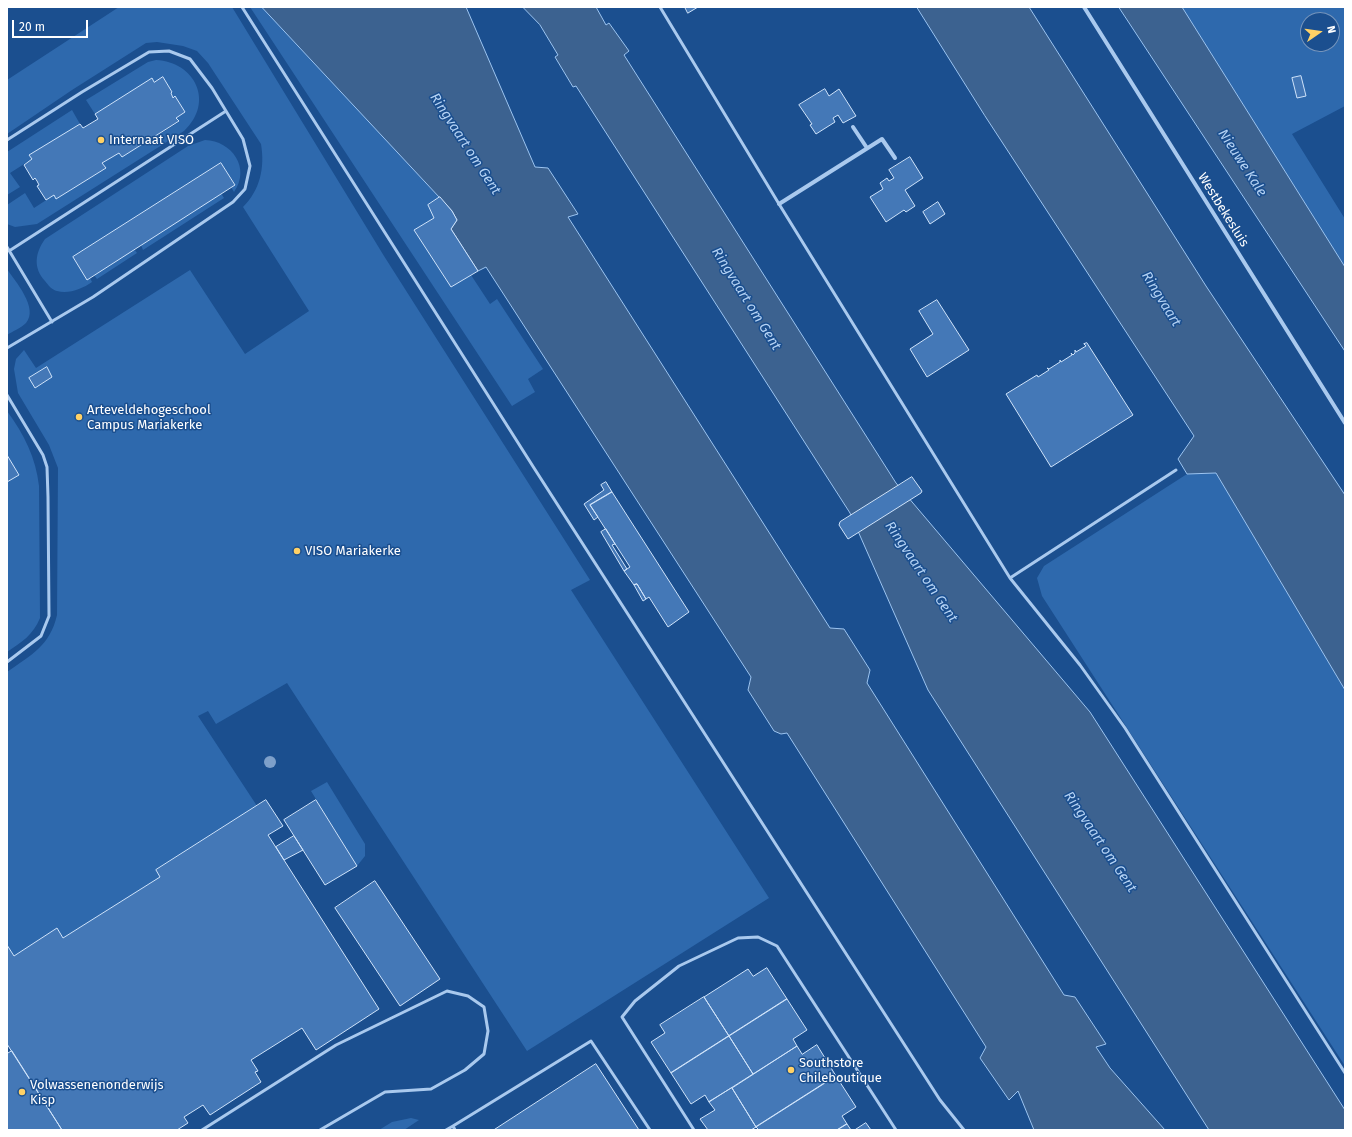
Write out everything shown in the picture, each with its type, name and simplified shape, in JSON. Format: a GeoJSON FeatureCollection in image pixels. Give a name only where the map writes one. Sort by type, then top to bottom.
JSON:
{"type":"FeatureCollection","features":[{"type":"Feature","properties":{"kind":"street","name":"Westbekesluis"},"geometry":{"type":"LineString","coordinates":[[1084,7],[1345,423]]}},
{"type":"Feature","properties":{"kind":"street"},"geometry":{"type":"LineString","coordinates":[[853,127],[867,148]]}},
{"type":"Feature","properties":{"kind":"street"},"geometry":{"type":"LineString","coordinates":[[779,204],[882,139],[895,158]]}},
{"type":"Feature","properties":{"kind":"lane"},"geometry":{"type":"LineString","coordinates":[[242,7],[530,462],[931,1087],[964,1130]]}},
{"type":"Feature","properties":{"kind":"lane"},"geometry":{"type":"LineString","coordinates":[[660,7],[779,204],[1010,578],[1080,665],[1125,728],[1345,1073]]}},
{"type":"Feature","properties":{"kind":"lane"},"geometry":{"type":"LineString","coordinates":[[7,140],[82,92],[149,52],[170,51],[190,59],[212,88],[243,139],[250,166],[245,189],[233,202],[93,297],[7,348]]}},
{"type":"Feature","properties":{"kind":"lane"},"geometry":{"type":"LineString","coordinates":[[52,322],[8,249],[226,111]]}},
{"type":"Feature","properties":{"kind":"lane"},"geometry":{"type":"LineString","coordinates":[[7,395],[43,454],[47,467],[49,616],[41,636],[7,662]]}},
{"type":"Feature","properties":{"kind":"lane"},"geometry":{"type":"LineString","coordinates":[[1010,578],[1176,470]]}},
{"type":"Feature","properties":{"kind":"lane"},"geometry":{"type":"LineString","coordinates":[[694,1130],[622,1017],[635,1000],[679,966],[738,938],[758,937],[777,946],[896,1130]]}},
{"type":"Feature","properties":{"kind":"lane"},"geometry":{"type":"LineString","coordinates":[[202,1130],[336,1045],[446,991],[468,996],[484,1006],[488,1031],[484,1054],[465,1070],[431,1089],[385,1092],[320,1130]]}},
{"type":"Feature","properties":{"kind":"lane"},"geometry":{"type":"LineString","coordinates":[[446,1130],[591,1041],[650,1130]]}},
{"type":"Feature","properties":{"kind":"lane"},"geometry":{"type":"LineString","coordinates":[[453,1126],[455,1130]]}},
{"type":"Feature","properties":{"kind":"shaded area","name":"VISO Mariakerke"},"geometry":{"type":"Polygon","coordinates":[[[119,7],[232,7],[384,256],[590,580],[571,590],[769,898],[527,1051],[287,683],[216,724],[208,711],[198,716],[257,806],[156,870],[160,877],[63,938],[57,928],[14,956],[7,945],[7,672],[32,655],[38,649],[50,635],[57,615],[58,468],[49,445],[18,393],[14,369],[16,359],[24,350],[36,368],[190,270],[245,354],[309,311],[243,207],[254,193],[260,178],[262,170],[261,144],[208,63],[197,51],[183,46],[157,42],[146,43],[72,90],[7,134],[7,80],[119,7]]]}},
{"type":"Feature","properties":{"kind":"shaded area"},"geometry":{"type":"Polygon","coordinates":[[[250,7],[262,7],[440,197],[428,205],[434,218],[414,230],[451,287],[471,275],[490,304],[497,299],[543,369],[528,379],[535,392],[512,406],[250,7]]]}},
{"type":"Feature","properties":{"kind":"shaded area"},"geometry":{"type":"Polygon","coordinates":[[[1182,7],[1345,7],[1345,106],[1292,134],[1345,219],[1345,267],[1182,7]]]}},
{"type":"Feature","properties":{"kind":"shaded area"},"geometry":{"type":"Polygon","coordinates":[[[156,60],[170,62],[181,68],[190,76],[196,85],[199,96],[198,108],[193,120],[184,131],[37,224],[15,227],[7,224],[7,205],[25,193],[34,208],[54,195],[56,199],[105,169],[102,163],[119,153],[122,157],[179,122],[176,118],[185,112],[175,97],[173,98],[172,92],[163,77],[154,82],[151,79],[95,114],[86,100],[148,62],[156,60]]]}},
{"type":"Feature","properties":{"kind":"shaded area"},"geometry":{"type":"Polygon","coordinates":[[[72,110],[80,124],[30,155],[32,159],[10,173],[20,187],[7,195],[7,152],[72,110]]]}},
{"type":"Feature","properties":{"kind":"shaded area"},"geometry":{"type":"Polygon","coordinates":[[[205,140],[223,145],[236,157],[240,174],[239,183],[234,192],[231,187],[235,184],[221,163],[73,257],[87,279],[90,278],[92,282],[80,289],[66,292],[55,290],[49,286],[41,276],[37,266],[37,255],[45,239],[188,146],[205,140]]]}},
{"type":"Feature","properties":{"kind":"shaded area"},"geometry":{"type":"Polygon","coordinates":[[[221,193],[224,198],[143,250],[141,245],[221,193]]]}},
{"type":"Feature","properties":{"kind":"shaded area"},"geometry":{"type":"Polygon","coordinates":[[[134,249],[137,253],[97,279],[94,275],[134,249]]]}},
{"type":"Feature","properties":{"kind":"shaded area"},"geometry":{"type":"Polygon","coordinates":[[[7,269],[20,287],[28,302],[30,310],[26,323],[7,335],[7,269]]]}},
{"type":"Feature","properties":{"kind":"shaded area"},"geometry":{"type":"Polygon","coordinates":[[[7,411],[24,437],[32,456],[39,486],[40,618],[30,634],[7,652],[7,411]]]}},
{"type":"Feature","properties":{"kind":"shaded area"},"geometry":{"type":"Polygon","coordinates":[[[1216,473],[1345,690],[1345,1066],[1042,596],[1037,578],[1044,566],[1187,474],[1216,473]]]}},
{"type":"Feature","properties":{"kind":"shaded area"},"geometry":{"type":"Polygon","coordinates":[[[327,782],[365,844],[365,856],[357,866],[311,791],[327,782]]]}},
{"type":"Feature","properties":{"kind":"shaded area"},"geometry":{"type":"Polygon","coordinates":[[[411,1118],[419,1120],[404,1130],[379,1130],[392,1122],[411,1118]]]}},
{"type":"Feature","properties":{"kind":"water","name":"Ringvaart om Gent"},"geometry":{"type":"Polygon","coordinates":[[[262,7],[466,7],[535,167],[548,168],[578,214],[568,217],[830,628],[844,629],[870,670],[867,683],[1064,995],[1075,997],[1106,1044],[1096,1047],[1110,1068],[1165,1130],[1034,1130],[1018,1091],[1009,1100],[980,1058],[986,1047],[787,733],[781,734],[774,731],[748,690],[751,677],[486,267],[478,271],[451,229],[457,220],[452,211],[262,7]]]}},
{"type":"Feature","properties":{"kind":"water","name":"Ringvaart om Gent"},"geometry":{"type":"Polygon","coordinates":[[[523,7],[596,7],[606,25],[609,23],[629,51],[624,55],[896,483],[1090,712],[1345,1110],[1345,1130],[1209,1130],[928,690],[850,513],[576,86],[573,87],[555,57],[558,55],[540,25],[523,7]]]}},
{"type":"Feature","properties":{"kind":"water","name":"Ringvaart"},"geometry":{"type":"Polygon","coordinates":[[[917,7],[1029,7],[1206,286],[1345,495],[1345,690],[1216,473],[1187,474],[1178,459],[1194,436],[985,116],[917,7]]]}},
{"type":"Feature","properties":{"kind":"water","name":"Nieuwe Kale"},"geometry":{"type":"Polygon","coordinates":[[[1119,7],[1182,7],[1345,267],[1345,351],[1119,7]]]}},
{"type":"Feature","properties":{"kind":"building"},"geometry":{"type":"Polygon","coordinates":[[[685,7],[698,7],[688,13],[685,7]]]}},
{"type":"Feature","properties":{"kind":"building"},"geometry":{"type":"Polygon","coordinates":[[[1301,76],[1306,96],[1297,98],[1292,78],[1301,76]]]}},
{"type":"Feature","properties":{"kind":"building","name":"Internaat VISO"},"geometry":{"type":"Polygon","coordinates":[[[163,77],[172,92],[173,98],[175,96],[185,112],[176,118],[179,121],[122,157],[119,153],[102,163],[106,168],[56,199],[54,195],[46,200],[37,186],[39,185],[37,181],[35,178],[33,180],[24,165],[32,159],[29,155],[80,124],[83,128],[98,119],[95,114],[152,78],[154,82],[163,77]]]}},
{"type":"Feature","properties":{"kind":"building"},"geometry":{"type":"Polygon","coordinates":[[[825,89],[829,96],[839,89],[856,116],[843,123],[838,115],[833,118],[835,122],[816,134],[810,125],[812,124],[799,105],[825,89]]]}},
{"type":"Feature","properties":{"kind":"building"},"geometry":{"type":"Polygon","coordinates":[[[910,157],[923,178],[905,190],[915,206],[906,212],[904,210],[886,222],[870,197],[883,189],[880,183],[887,178],[889,181],[894,178],[889,170],[910,157]]]}},
{"type":"Feature","properties":{"kind":"building"},"geometry":{"type":"Polygon","coordinates":[[[221,163],[235,185],[87,280],[73,257],[221,163]]]}},
{"type":"Feature","properties":{"kind":"building"},"geometry":{"type":"Polygon","coordinates":[[[440,197],[452,211],[457,220],[451,229],[478,271],[451,287],[414,230],[434,218],[428,205],[440,197]]]}},
{"type":"Feature","properties":{"kind":"building"},"geometry":{"type":"Polygon","coordinates":[[[938,202],[945,214],[930,224],[923,212],[938,202]]]}},
{"type":"Feature","properties":{"kind":"building"},"geometry":{"type":"Polygon","coordinates":[[[937,300],[969,350],[927,377],[910,349],[933,334],[919,311],[937,300]]]}},
{"type":"Feature","properties":{"kind":"building"},"geometry":{"type":"Polygon","coordinates":[[[1087,343],[1133,415],[1051,467],[1006,394],[1037,375],[1038,377],[1049,370],[1047,368],[1049,369],[1060,362],[1060,360],[1061,362],[1072,355],[1071,353],[1073,355],[1075,350],[1076,352],[1086,346],[1084,344],[1087,343]]]}},
{"type":"Feature","properties":{"kind":"building"},"geometry":{"type":"Polygon","coordinates":[[[47,367],[52,377],[35,388],[29,378],[47,367]]]}},
{"type":"Feature","properties":{"kind":"building"},"geometry":{"type":"Polygon","coordinates":[[[7,455],[19,475],[7,482],[7,455]]]}},
{"type":"Feature","properties":{"kind":"building"},"geometry":{"type":"Polygon","coordinates":[[[912,477],[922,491],[921,493],[848,539],[839,525],[840,522],[912,477]]]}},
{"type":"Feature","properties":{"kind":"building"},"geometry":{"type":"Polygon","coordinates":[[[606,482],[612,492],[590,505],[598,517],[594,520],[584,504],[604,490],[601,485],[606,482]]]}},
{"type":"Feature","properties":{"kind":"building"},"geometry":{"type":"Polygon","coordinates":[[[612,492],[689,612],[668,627],[649,597],[646,599],[637,584],[634,585],[624,571],[630,567],[590,505],[612,492]]]}},
{"type":"Feature","properties":{"kind":"building"},"geometry":{"type":"Polygon","coordinates":[[[606,529],[615,544],[612,545],[627,569],[624,571],[601,532],[606,529]]]}},
{"type":"Feature","properties":{"kind":"building"},"geometry":{"type":"Polygon","coordinates":[[[637,584],[646,599],[643,601],[634,585],[637,584]]]}},
{"type":"Feature","properties":{"kind":"building"},"geometry":{"type":"Polygon","coordinates":[[[266,800],[283,826],[268,835],[379,1009],[316,1050],[302,1028],[251,1060],[258,1071],[255,1072],[261,1082],[210,1115],[203,1105],[184,1117],[188,1123],[177,1130],[62,1130],[7,1044],[7,945],[14,956],[57,928],[63,938],[160,877],[156,870],[266,800]]]}},
{"type":"Feature","properties":{"kind":"building"},"geometry":{"type":"Polygon","coordinates":[[[316,800],[357,866],[325,885],[284,820],[316,800]]]}},
{"type":"Feature","properties":{"kind":"building"},"geometry":{"type":"Polygon","coordinates":[[[294,836],[303,850],[284,860],[276,847],[294,836]]]}},
{"type":"Feature","properties":{"kind":"building"},"geometry":{"type":"Polygon","coordinates":[[[375,881],[440,979],[400,1006],[335,908],[375,881]]]}},
{"type":"Feature","properties":{"kind":"building"},"geometry":{"type":"Polygon","coordinates":[[[767,968],[787,999],[729,1036],[704,997],[748,969],[753,976],[767,968]]]}},
{"type":"Feature","properties":{"kind":"building"},"geometry":{"type":"Polygon","coordinates":[[[704,997],[729,1036],[671,1073],[651,1042],[665,1033],[660,1025],[704,997]]]}},
{"type":"Feature","properties":{"kind":"building"},"geometry":{"type":"Polygon","coordinates":[[[787,999],[807,1030],[793,1039],[797,1046],[753,1074],[729,1036],[787,999]]]}},
{"type":"Feature","properties":{"kind":"building"},"geometry":{"type":"Polygon","coordinates":[[[729,1036],[753,1074],[709,1102],[705,1095],[691,1104],[671,1073],[729,1036]]]}},
{"type":"Feature","properties":{"kind":"building"},"geometry":{"type":"Polygon","coordinates":[[[817,1045],[836,1076],[756,1127],[732,1088],[797,1046],[802,1054],[817,1045]]]}},
{"type":"Feature","properties":{"kind":"building","name":"Volwassenenonderwijs Kisp"},"geometry":{"type":"Polygon","coordinates":[[[12,1051],[62,1130],[7,1130],[7,1054],[12,1051]]]}},
{"type":"Feature","properties":{"kind":"building"},"geometry":{"type":"Polygon","coordinates":[[[596,1064],[639,1130],[494,1130],[596,1064]]]}},
{"type":"Feature","properties":{"kind":"building"},"geometry":{"type":"Polygon","coordinates":[[[836,1076],[856,1107],[842,1116],[847,1124],[837,1130],[759,1130],[756,1127],[836,1076]]]}},
{"type":"Feature","properties":{"kind":"building"},"geometry":{"type":"Polygon","coordinates":[[[732,1088],[756,1127],[751,1130],[708,1130],[700,1119],[715,1110],[709,1102],[732,1088]]]}},
{"type":"Feature","properties":{"kind":"building"},"geometry":{"type":"Polygon","coordinates":[[[866,1123],[871,1130],[855,1130],[866,1123]]]}},
{"type":"Feature","properties":{"kind":"building"},"geometry":{"type":"Polygon","coordinates":[[[847,1124],[851,1130],[837,1130],[847,1124]]]}},
{"type":"Feature","properties":{"kind":"place","name":"Internaat VISO"},"geometry":{"type":"Point","coordinates":[101,140]}},
{"type":"Feature","properties":{"kind":"place","name":"Arteveldehogeschool Campus Mariakerke"},"geometry":{"type":"Point","coordinates":[79,417]}},
{"type":"Feature","properties":{"kind":"place","name":"VISO Mariakerke"},"geometry":{"type":"Point","coordinates":[297,551]}},
{"type":"Feature","properties":{"kind":"place","name":"Southstore Chileboutique"},"geometry":{"type":"Point","coordinates":[791,1070]}},
{"type":"Feature","properties":{"kind":"place","name":"Volwassenenonderwijs Kisp"},"geometry":{"type":"Point","coordinates":[22,1092]}}]}
